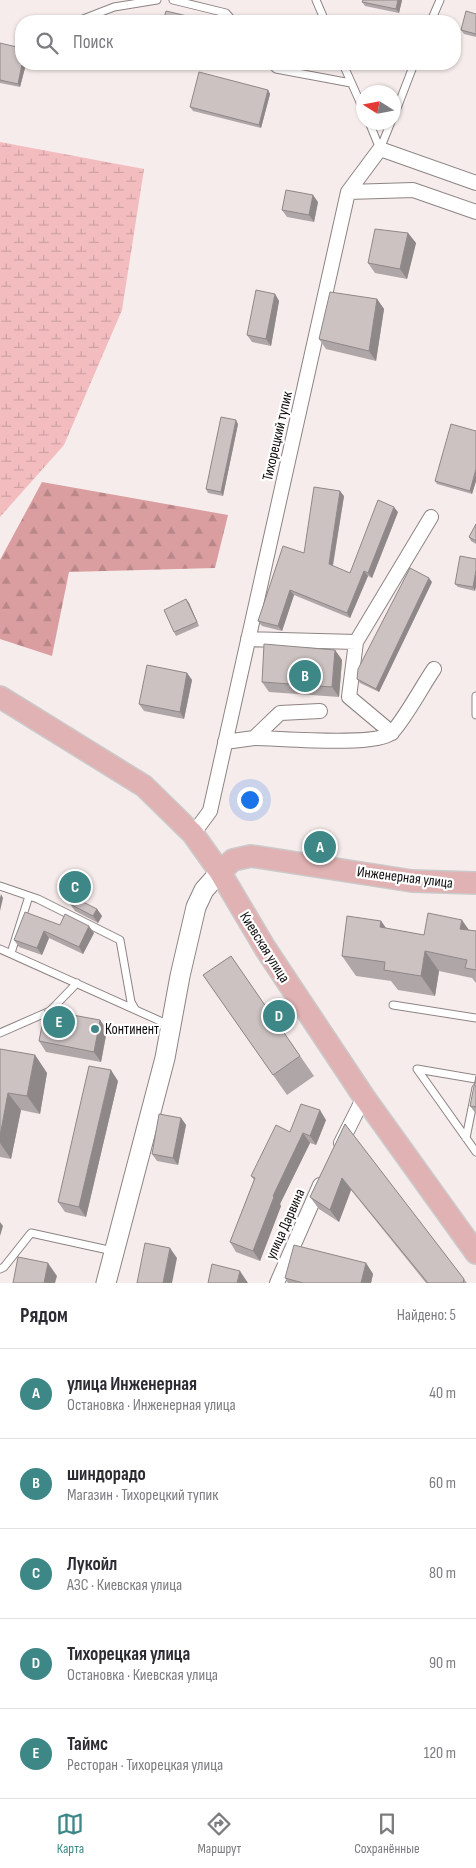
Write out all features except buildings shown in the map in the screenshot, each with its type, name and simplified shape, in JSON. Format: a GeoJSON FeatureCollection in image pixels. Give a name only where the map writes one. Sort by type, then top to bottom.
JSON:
{"type":"FeatureCollection","features":[{"type":"Feature","properties":{"kind":"main road","name":"Киевская улица"},"geometry":{"type":"LineString","coordinates":[[0,697],[144,786],[193,834],[220,872],[264,948],[364,1097],[476,1253]]}},
{"type":"Feature","properties":{"kind":"main road","name":"Инженерная улица"},"geometry":{"type":"LineString","coordinates":[[220,872],[233,860],[251,856],[412,881],[476,883]]}},
{"type":"Feature","properties":{"kind":"street"},"geometry":{"type":"LineString","coordinates":[[380,149],[476,183]]}},
{"type":"Feature","properties":{"kind":"street","name":"Тихорецкий тупик"},"geometry":{"type":"LineString","coordinates":[[193,834],[210,811],[348,192],[380,149]]}},
{"type":"Feature","properties":{"kind":"street"},"geometry":{"type":"LineString","coordinates":[[348,192],[413,190],[476,212]]}},
{"type":"Feature","properties":{"kind":"street"},"geometry":{"type":"LineString","coordinates":[[392,733],[349,697],[356,642],[431,517]]}},
{"type":"Feature","properties":{"kind":"street"},"geometry":{"type":"LineString","coordinates":[[248,639],[356,642]]}},
{"type":"Feature","properties":{"kind":"street"},"geometry":{"type":"LineString","coordinates":[[225,742],[254,738],[307,742],[379,740],[392,733],[434,669]]}},
{"type":"Feature","properties":{"kind":"street"},"geometry":{"type":"LineString","coordinates":[[254,738],[280,713],[320,711]]}},
{"type":"Feature","properties":{"kind":"street"},"geometry":{"type":"LineString","coordinates":[[106,1283],[171,1027],[180,976],[196,907],[204,890],[220,872]]}},
{"type":"Feature","properties":{"kind":"street"},"geometry":{"type":"LineString","coordinates":[[335,1155],[364,1097]]}},
{"type":"Feature","properties":{"kind":"street","name":"улица Дарвина"},"geometry":{"type":"LineString","coordinates":[[277,1283],[326,1173]]}},
{"type":"Feature","properties":{"kind":"lane"},"geometry":{"type":"LineString","coordinates":[[93,15],[114,7],[157,0]]}},
{"type":"Feature","properties":{"kind":"lane"},"geometry":{"type":"LineString","coordinates":[[173,0],[228,15]]}},
{"type":"Feature","properties":{"kind":"lane"},"geometry":{"type":"LineString","coordinates":[[316,0],[322,15]]}},
{"type":"Feature","properties":{"kind":"lane"},"geometry":{"type":"LineString","coordinates":[[434,15],[440,0]]}},
{"type":"Feature","properties":{"kind":"lane"},"geometry":{"type":"LineString","coordinates":[[281,70],[351,83]]}},
{"type":"Feature","properties":{"kind":"lane"},"geometry":{"type":"LineString","coordinates":[[346,70],[356,94]]}},
{"type":"Feature","properties":{"kind":"lane"},"geometry":{"type":"LineString","coordinates":[[401,98],[412,70]]}},
{"type":"Feature","properties":{"kind":"lane"},"geometry":{"type":"LineString","coordinates":[[372,130],[380,149]]}},
{"type":"Feature","properties":{"kind":"lane"},"geometry":{"type":"LineString","coordinates":[[380,149],[388,130]]}},
{"type":"Feature","properties":{"kind":"lane"},"geometry":{"type":"LineString","coordinates":[[476,696],[476,715]]}},
{"type":"Feature","properties":{"kind":"lane"},"geometry":{"type":"LineString","coordinates":[[0,886],[29,896],[120,940],[131,1002],[135,1009]]}},
{"type":"Feature","properties":{"kind":"lane"},"geometry":{"type":"LineString","coordinates":[[11,953],[29,896]]}},
{"type":"Feature","properties":{"kind":"lane"},"geometry":{"type":"LineString","coordinates":[[0,950],[11,953],[171,1027]]}},
{"type":"Feature","properties":{"kind":"lane"},"geometry":{"type":"LineString","coordinates":[[0,1033],[50,1012],[77,983]]}},
{"type":"Feature","properties":{"kind":"lane"},"geometry":{"type":"LineString","coordinates":[[394,1005],[476,1018]]}},
{"type":"Feature","properties":{"kind":"lane"},"geometry":{"type":"LineString","coordinates":[[476,1079],[417,1069],[476,1152]]}},
{"type":"Feature","properties":{"kind":"lane"},"geometry":{"type":"LineString","coordinates":[[466,1138],[476,1088]]}},
{"type":"Feature","properties":{"kind":"lane"},"geometry":{"type":"LineString","coordinates":[[0,1268],[4,1267],[31,1233],[114,1251]]}},
{"type":"Feature","properties":{"kind":"green space"},"geometry":{"type":"Polygon","coordinates":[[[0,142],[144,169],[122,310],[64,445],[0,517],[0,142]]]}},
{"type":"Feature","properties":{"kind":"green space"},"geometry":{"type":"Polygon","coordinates":[[[42,482],[228,515],[215,568],[69,572],[52,656],[0,639],[0,560],[42,482]]]}},
{"type":"Feature","properties":{"kind":"place","name":"шиндорадо"},"geometry":{"type":"Point","coordinates":[305,676]}},
{"type":"Feature","properties":{"kind":"place","name":"улица Инженерная"},"geometry":{"type":"Point","coordinates":[320,847]}},
{"type":"Feature","properties":{"kind":"place","name":"Лукойл"},"geometry":{"type":"Point","coordinates":[75,887]}},
{"type":"Feature","properties":{"kind":"place","name":"Тихорецкая улица"},"geometry":{"type":"Point","coordinates":[279,1016]}},
{"type":"Feature","properties":{"kind":"place","name":"Таймс"},"geometry":{"type":"Point","coordinates":[59,1022]}},
{"type":"Feature","properties":{"kind":"place","name":"Континент"},"geometry":{"type":"Point","coordinates":[95,1029]}}]}
